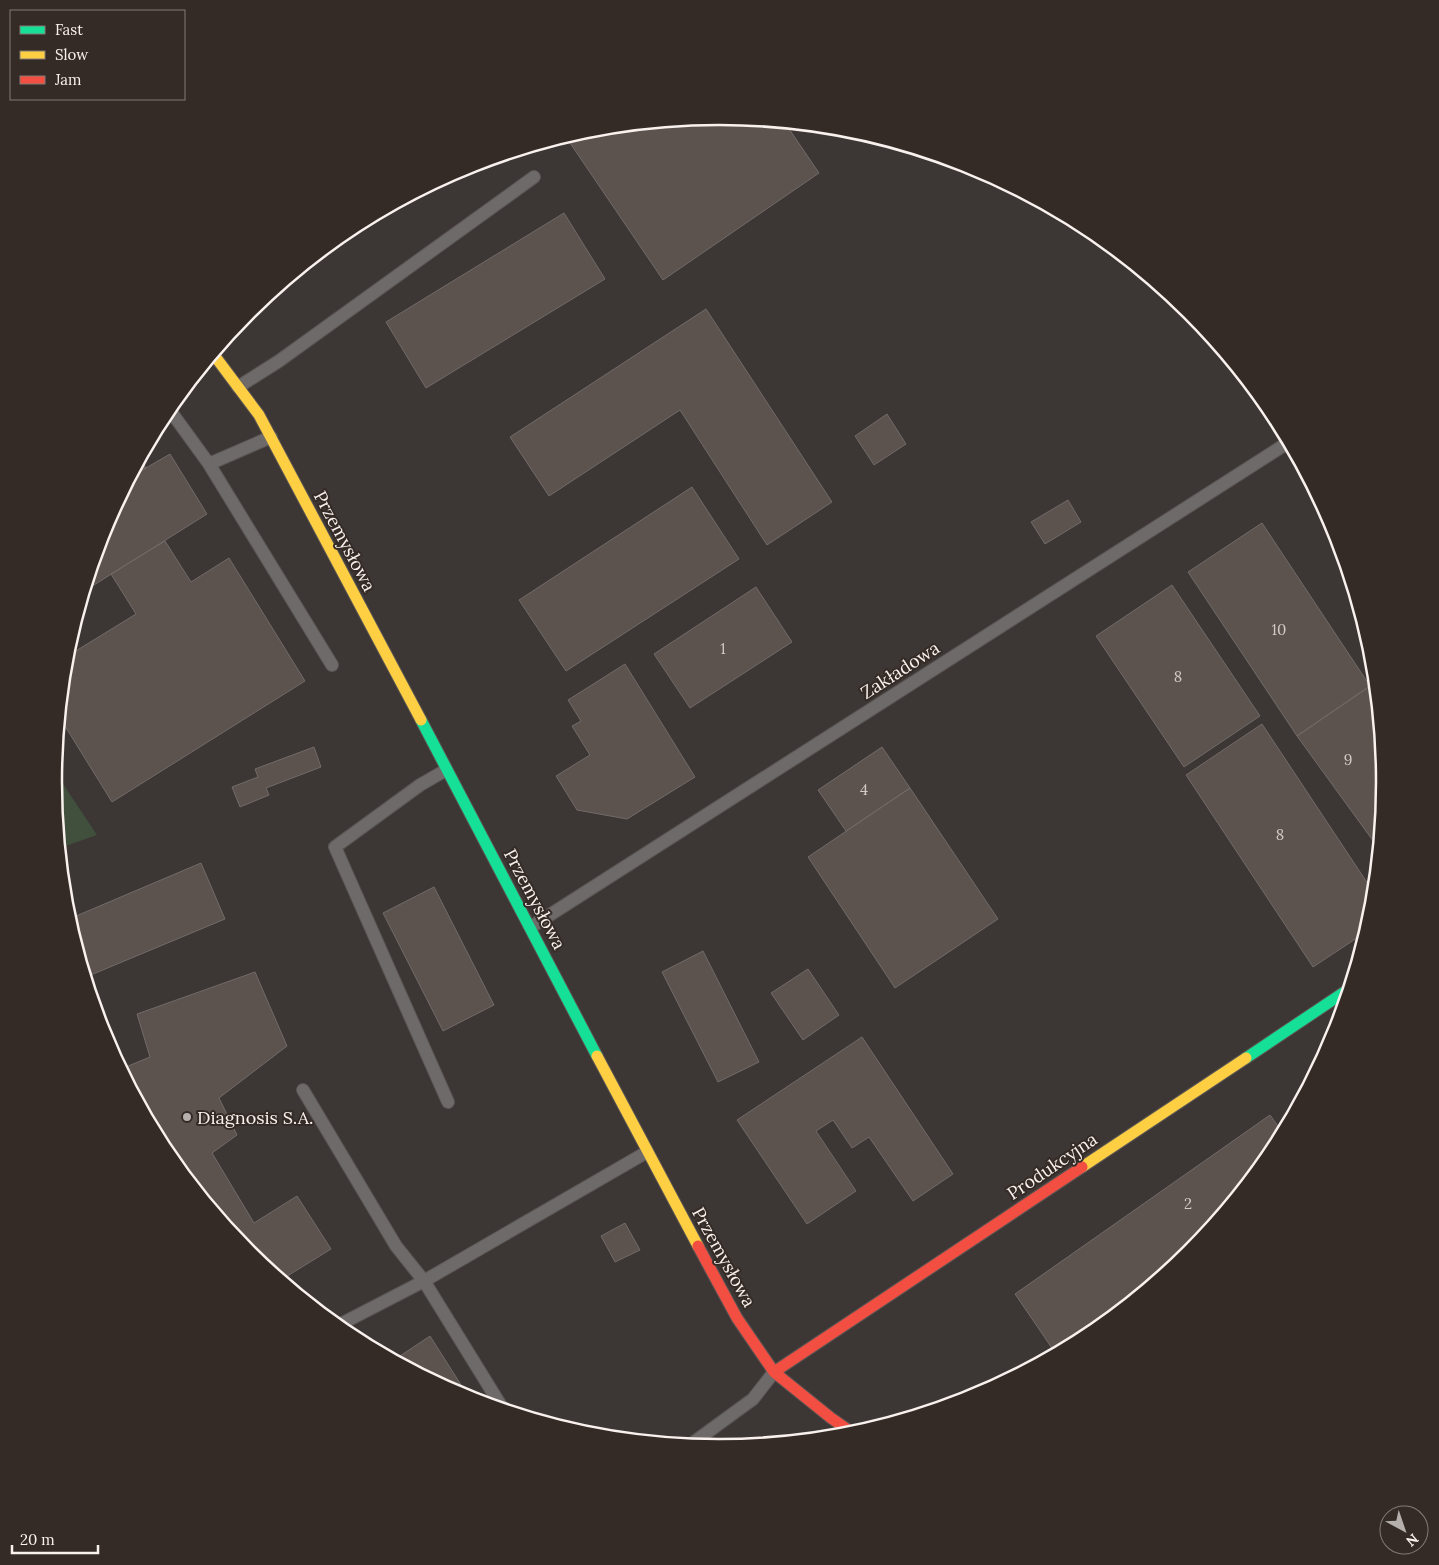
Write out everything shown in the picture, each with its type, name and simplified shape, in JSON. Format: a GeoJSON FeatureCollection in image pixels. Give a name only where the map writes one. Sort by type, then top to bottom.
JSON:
{"type":"FeatureCollection","features":[{"type":"Feature","properties":{"kind":"street","name":"Przemysłowa"},"geometry":{"type":"LineString","coordinates":[[217,359],[259,415],[271,437],[647,1152],[737,1318],[774,1372],[845,1428]]}},
{"type":"Feature","properties":{"kind":"street","name":"Produkcyjna"},"geometry":{"type":"LineString","coordinates":[[774,1372],[1342,994]]}},
{"type":"Feature","properties":{"kind":"lane"},"geometry":{"type":"LineString","coordinates":[[238,387],[279,361],[534,177]]}},
{"type":"Feature","properties":{"kind":"lane"},"geometry":{"type":"LineString","coordinates":[[174,416],[209,464],[332,665]]}},
{"type":"Feature","properties":{"kind":"lane"},"geometry":{"type":"LineString","coordinates":[[209,464],[271,437]]}},
{"type":"Feature","properties":{"kind":"lane","name":"Zakładowa"},"geometry":{"type":"LineString","coordinates":[[530,928],[1283,446]]}},
{"type":"Feature","properties":{"kind":"lane"},"geometry":{"type":"LineString","coordinates":[[446,770],[420,785],[335,847],[448,1102]]}},
{"type":"Feature","properties":{"kind":"lane"},"geometry":{"type":"LineString","coordinates":[[303,1090],[396,1246],[424,1281],[498,1401]]}},
{"type":"Feature","properties":{"kind":"lane"},"geometry":{"type":"LineString","coordinates":[[345,1322],[424,1281],[647,1152]]}},
{"type":"Feature","properties":{"kind":"lane"},"geometry":{"type":"LineString","coordinates":[[698,1439],[753,1399],[774,1372]]}},
{"type":"Feature","properties":{"kind":"green space"},"geometry":{"type":"Polygon","coordinates":[[[62,783],[97,835],[66,846],[62,783]]]}},
{"type":"Feature","properties":{"kind":"building"},"geometry":{"type":"Polygon","coordinates":[[[720,125],[789,130],[819,173],[663,280],[570,143],[634,131],[677,127],[720,125]]]}},
{"type":"Feature","properties":{"kind":"building"},"geometry":{"type":"Polygon","coordinates":[[[564,213],[605,279],[426,388],[386,322],[564,213]]]}},
{"type":"Feature","properties":{"kind":"building"},"geometry":{"type":"Polygon","coordinates":[[[706,309],[832,502],[767,545],[680,410],[549,496],[510,437],[706,309]]]}},
{"type":"Feature","properties":{"kind":"building"},"geometry":{"type":"Polygon","coordinates":[[[887,414],[906,444],[874,465],[855,436],[887,414]]]}},
{"type":"Feature","properties":{"kind":"building"},"geometry":{"type":"Polygon","coordinates":[[[170,454],[207,514],[93,586],[113,531],[142,470],[170,454]]]}},
{"type":"Feature","properties":{"kind":"building"},"geometry":{"type":"Polygon","coordinates":[[[692,487],[739,559],[566,671],[519,600],[692,487]]]}},
{"type":"Feature","properties":{"kind":"building"},"geometry":{"type":"Polygon","coordinates":[[[1068,500],[1081,522],[1045,544],[1031,522],[1068,500]]]}},
{"type":"Feature","properties":{"kind":"building"},"geometry":{"type":"Polygon","coordinates":[[[1262,523],[1369,686],[1297,736],[1188,572],[1262,523]]]}},
{"type":"Feature","properties":{"kind":"building"},"geometry":{"type":"Polygon","coordinates":[[[165,541],[191,582],[229,558],[305,681],[112,802],[65,726],[76,651],[136,614],[111,574],[165,541]]]}},
{"type":"Feature","properties":{"kind":"building"},"geometry":{"type":"Polygon","coordinates":[[[1172,585],[1260,716],[1184,767],[1096,636],[1172,585]]]}},
{"type":"Feature","properties":{"kind":"building"},"geometry":{"type":"Polygon","coordinates":[[[756,587],[792,642],[690,708],[654,654],[756,587]]]}},
{"type":"Feature","properties":{"kind":"building"},"geometry":{"type":"Polygon","coordinates":[[[625,664],[695,777],[627,819],[577,810],[556,776],[590,755],[572,726],[581,721],[568,700],[625,664]]]}},
{"type":"Feature","properties":{"kind":"building"},"geometry":{"type":"Polygon","coordinates":[[[1369,686],[1375,740],[1376,782],[1373,841],[1297,736],[1369,686]]]}},
{"type":"Feature","properties":{"kind":"building"},"geometry":{"type":"Polygon","coordinates":[[[1262,724],[1368,884],[1358,937],[1313,967],[1186,775],[1262,724]]]}},
{"type":"Feature","properties":{"kind":"building"},"geometry":{"type":"Polygon","coordinates":[[[314,747],[321,767],[266,788],[269,795],[240,807],[232,787],[258,777],[255,769],[314,747]]]}},
{"type":"Feature","properties":{"kind":"building"},"geometry":{"type":"Polygon","coordinates":[[[882,747],[910,788],[846,831],[818,790],[882,747]]]}},
{"type":"Feature","properties":{"kind":"building"},"geometry":{"type":"Polygon","coordinates":[[[910,788],[998,919],[895,988],[808,857],[910,788]]]}},
{"type":"Feature","properties":{"kind":"building"},"geometry":{"type":"Polygon","coordinates":[[[201,863],[225,919],[91,975],[76,916],[201,863]]]}},
{"type":"Feature","properties":{"kind":"building"},"geometry":{"type":"Polygon","coordinates":[[[434,887],[494,1005],[443,1031],[383,913],[434,887]]]}},
{"type":"Feature","properties":{"kind":"building"},"geometry":{"type":"Polygon","coordinates":[[[703,951],[759,1062],[718,1082],[662,972],[703,951]]]}},
{"type":"Feature","properties":{"kind":"building"},"geometry":{"type":"Polygon","coordinates":[[[808,969],[839,1015],[803,1040],[771,993],[808,969]]]}},
{"type":"Feature","properties":{"kind":"building","name":"Diagnosis S.A."},"geometry":{"type":"Polygon","coordinates":[[[255,972],[287,1046],[219,1098],[237,1135],[212,1153],[254,1223],[297,1196],[331,1249],[287,1277],[226,1216],[173,1148],[130,1073],[127,1066],[150,1057],[137,1014],[255,972]]]}},
{"type":"Feature","properties":{"kind":"building"},"geometry":{"type":"Polygon","coordinates":[[[862,1037],[953,1174],[913,1201],[869,1137],[852,1148],[833,1120],[816,1131],[856,1191],[807,1224],[737,1120],[862,1037]]]}},
{"type":"Feature","properties":{"kind":"building"},"geometry":{"type":"Polygon","coordinates":[[[1270,1115],[1279,1127],[1266,1148],[1241,1182],[1184,1247],[1153,1276],[1085,1329],[1052,1348],[1015,1294],[1270,1115]]]}},
{"type":"Feature","properties":{"kind":"building"},"geometry":{"type":"Polygon","coordinates":[[[625,1223],[640,1250],[615,1262],[601,1236],[625,1223]]]}},
{"type":"Feature","properties":{"kind":"building"},"geometry":{"type":"Polygon","coordinates":[[[430,1336],[462,1386],[429,1372],[400,1356],[430,1336]]]}},
{"type":"Feature","properties":{"kind":"traffic: fast"},"geometry":{"type":"LineString","coordinates":[[421,720],[597,1056]]}},
{"type":"Feature","properties":{"kind":"traffic: fast"},"geometry":{"type":"LineString","coordinates":[[1246,1058],[1342,994]]}},
{"type":"Feature","properties":{"kind":"traffic: slow"},"geometry":{"type":"LineString","coordinates":[[217,359],[259,415],[421,720]]}},
{"type":"Feature","properties":{"kind":"traffic: slow"},"geometry":{"type":"LineString","coordinates":[[597,1056],[698,1246]]}},
{"type":"Feature","properties":{"kind":"traffic: slow"},"geometry":{"type":"LineString","coordinates":[[1082,1167],[1246,1058]]}},
{"type":"Feature","properties":{"kind":"traffic: jam"},"geometry":{"type":"LineString","coordinates":[[774,1372],[1082,1167]]}},
{"type":"Feature","properties":{"kind":"traffic: jam"},"geometry":{"type":"LineString","coordinates":[[698,1246],[737,1318],[774,1372],[845,1428]]}},
{"type":"Feature","properties":{"kind":"place","name":"Diagnosis S.A."},"geometry":{"type":"Point","coordinates":[187,1117]}}]}
